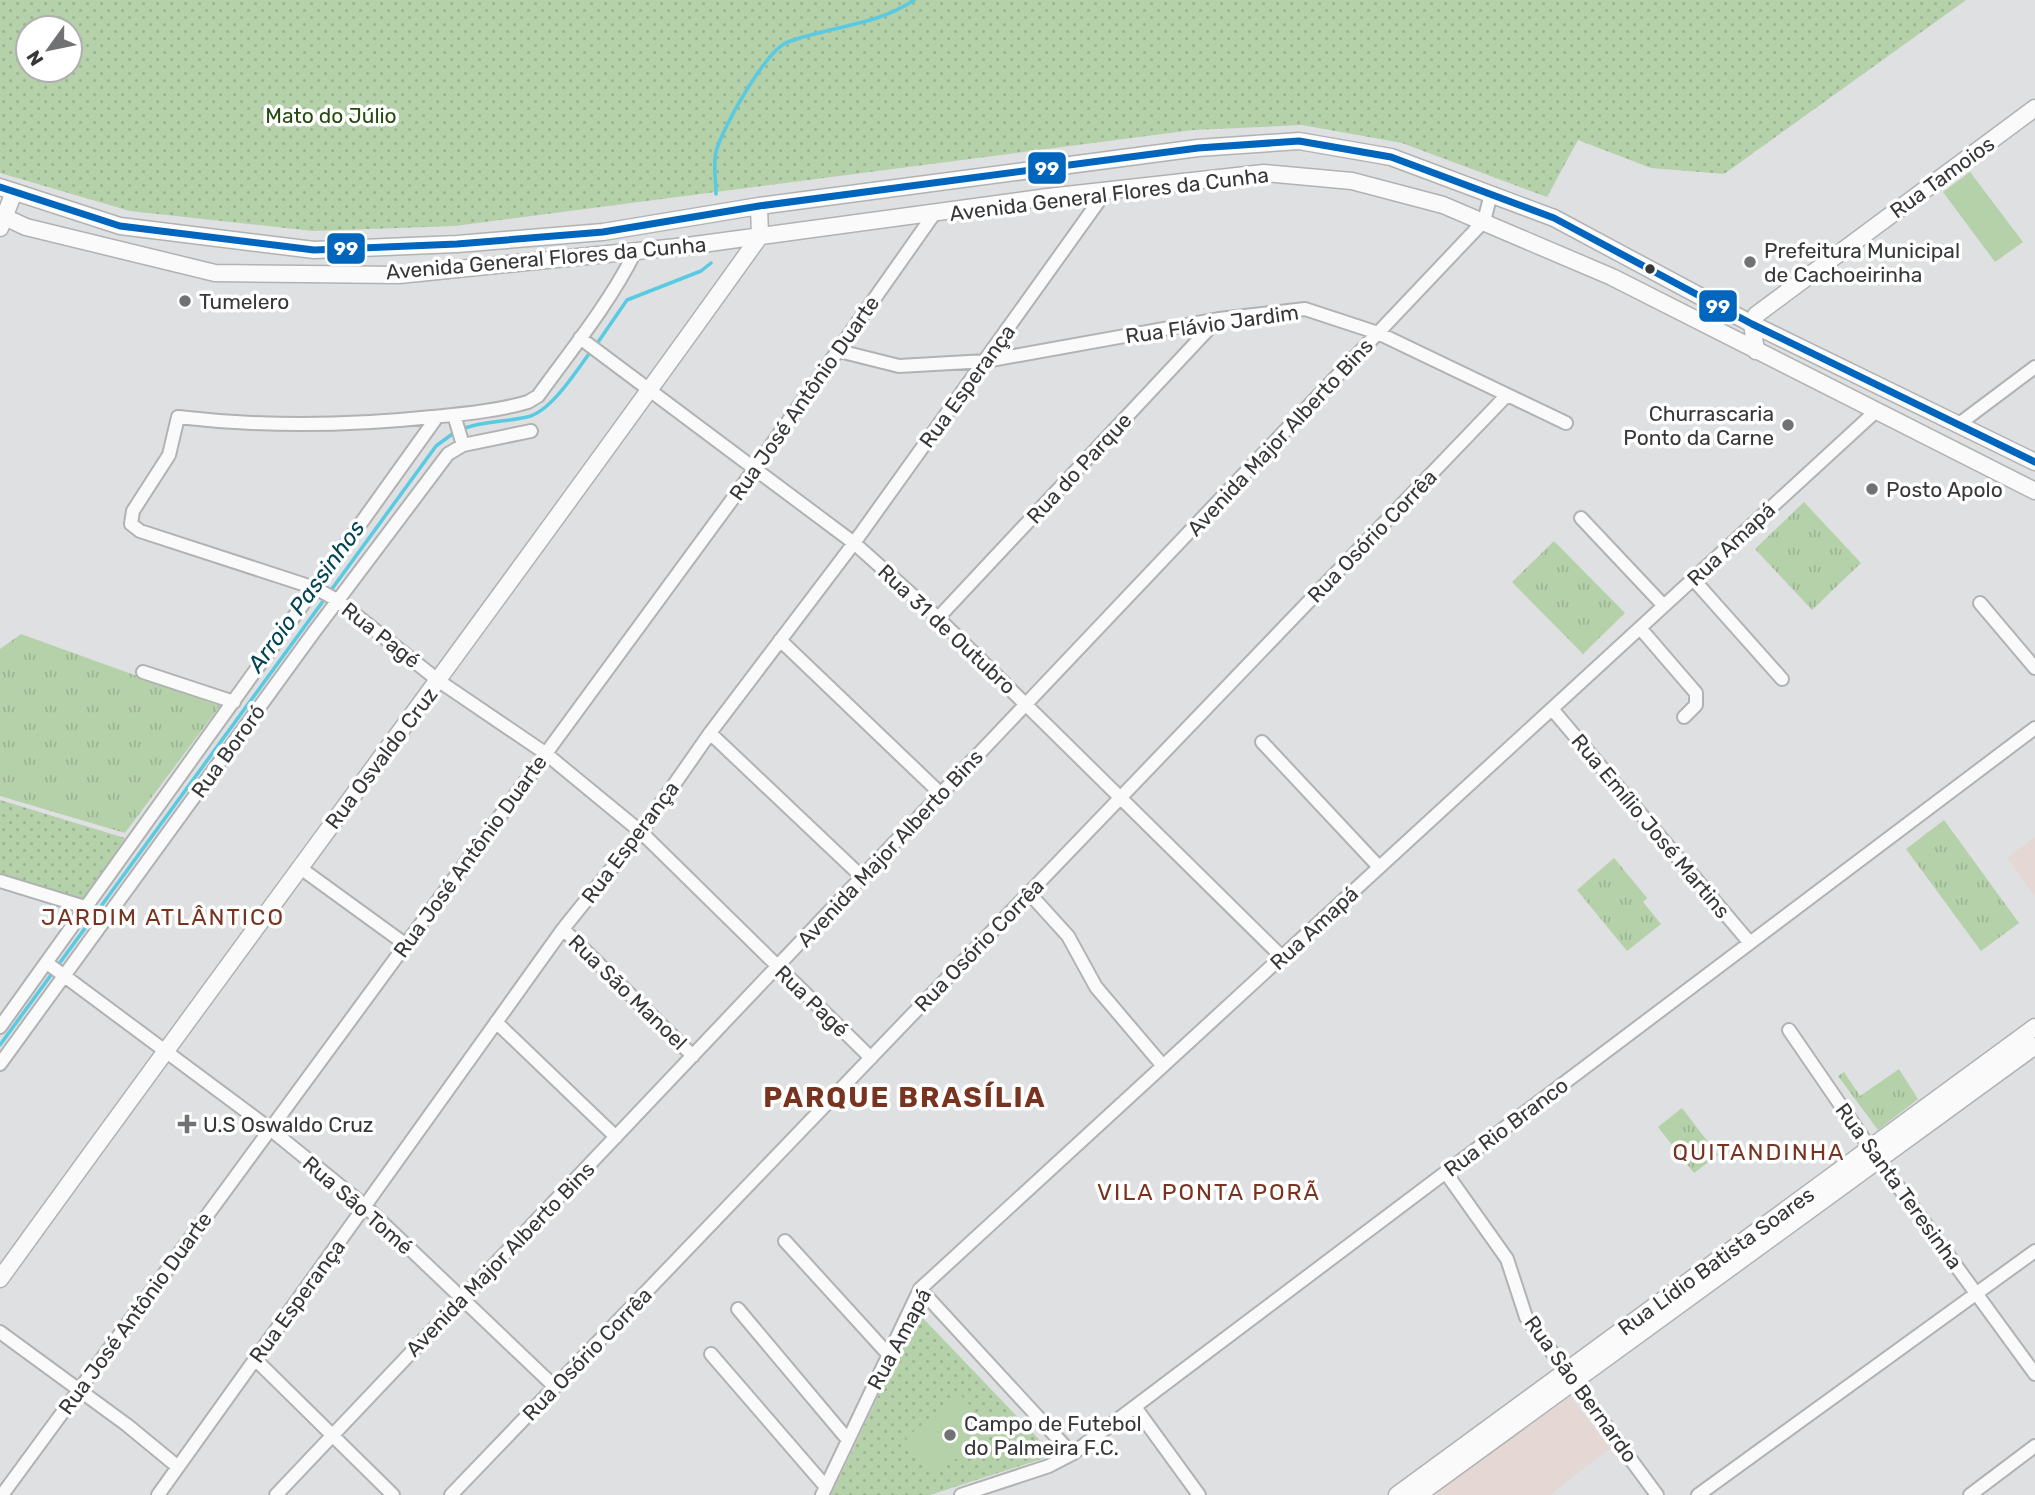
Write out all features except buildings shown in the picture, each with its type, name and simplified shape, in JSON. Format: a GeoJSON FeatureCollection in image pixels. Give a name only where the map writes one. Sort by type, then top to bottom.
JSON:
{"type":"FeatureCollection","features":[{"type":"Feature","properties":{"kind":"main road","name":"Rua Tamoios"},"geometry":{"type":"LineString","coordinates":[[1752,324],[1756,315],[2035,108]]}},
{"type":"Feature","properties":{"kind":"main road","name":"Avenida General Flores da Cunha"},"geometry":{"type":"LineString","coordinates":[[7,190],[120,226],[314,250],[457,244],[603,232],[759,206],[1198,148],[1299,141],[1391,157],[1554,218],[1752,324],[2035,462]]}},
{"type":"Feature","properties":{"kind":"main road","name":"Avenida General Flores da Cunha"},"geometry":{"type":"LineString","coordinates":[[1,220],[215,273],[399,275],[687,246],[1264,173],[1352,181],[1443,205],[1612,277],[2035,491]]}},
{"type":"Feature","properties":{"kind":"main road"},"geometry":{"type":"LineString","coordinates":[[1,220],[7,190]]}},
{"type":"Feature","properties":{"kind":"main road"},"geometry":{"type":"LineString","coordinates":[[759,206],[760,236]]}},
{"type":"Feature","properties":{"kind":"main road"},"geometry":{"type":"LineString","coordinates":[[603,232],[635,252]]}},
{"type":"Feature","properties":{"kind":"main road","name":"Rua Osvaldo Cruz"},"geometry":{"type":"LineString","coordinates":[[0,1279],[299,867],[439,681],[760,236]]}},
{"type":"Feature","properties":{"kind":"main road"},"geometry":{"type":"LineString","coordinates":[[1752,324],[1756,351]]}},
{"type":"Feature","properties":{"kind":"main road","name":"Rua Lídio Batista Soares"},"geometry":{"type":"LineString","coordinates":[[1407,1494],[1984,1074],[2028,1045],[2035,1027]]}},
{"type":"Feature","properties":{"kind":"street","name":"Rua Esperança"},"geometry":{"type":"LineString","coordinates":[[158,1495],[563,929],[641,832],[710,733],[854,543],[1106,191]]}},
{"type":"Feature","properties":{"kind":"street","name":"Avenida Major Alberto Bins"},"geometry":{"type":"LineString","coordinates":[[276,1495],[1484,221],[1491,194]]}},
{"type":"Feature","properties":{"kind":"street","name":"Rua José Antônio Duarte"},"geometry":{"type":"LineString","coordinates":[[2,1495],[756,467],[934,214]]}},
{"type":"Feature","properties":{"kind":"street"},"geometry":{"type":"LineString","coordinates":[[0,1027],[49,964],[437,416],[455,419],[528,402],[538,396],[584,341],[635,252]]}},
{"type":"Feature","properties":{"kind":"street","name":"Rua Flávio Jardim"},"geometry":{"type":"LineString","coordinates":[[839,351],[898,366],[986,361],[1219,319],[1305,309],[1378,333],[1566,423]]}},
{"type":"Feature","properties":{"kind":"street","name":"Rua do Parque"},"geometry":{"type":"LineString","coordinates":[[939,618],[1219,319]]}},
{"type":"Feature","properties":{"kind":"street","name":"Rua 31 de Outubro"},"geometry":{"type":"LineString","coordinates":[[584,341],[756,467],[854,543],[939,618],[1282,957]]}},
{"type":"Feature","properties":{"kind":"street"},"geometry":{"type":"LineString","coordinates":[[1959,424],[2035,367]]}},
{"type":"Feature","properties":{"kind":"street","name":"Rua Osório Corrêa"},"geometry":{"type":"LineString","coordinates":[[452,1495],[1507,395]]}},
{"type":"Feature","properties":{"kind":"street","name":"Rua Amapá"},"geometry":{"type":"LineString","coordinates":[[824,1491],[920,1289],[1875,412]]}},
{"type":"Feature","properties":{"kind":"street","name":"Rua Pagé"},"geometry":{"type":"LineString","coordinates":[[437,416],[323,426],[224,422],[178,417],[169,455],[133,512],[131,524],[141,531],[317,589],[336,599],[439,681],[545,753],[641,832],[871,1058]]}},
{"type":"Feature","properties":{"kind":"street"},"geometry":{"type":"LineString","coordinates":[[455,419],[461,441]]}},
{"type":"Feature","properties":{"kind":"street","name":"Rua Bororó"},"geometry":{"type":"LineString","coordinates":[[0,1064],[336,599],[448,454],[461,441],[531,431]]}},
{"type":"Feature","properties":{"kind":"street"},"geometry":{"type":"LineString","coordinates":[[1581,518],[1664,606]]}},
{"type":"Feature","properties":{"kind":"street"},"geometry":{"type":"LineString","coordinates":[[1693,579],[1782,679]]}},
{"type":"Feature","properties":{"kind":"street"},"geometry":{"type":"LineString","coordinates":[[1980,603],[2035,668]]}},
{"type":"Feature","properties":{"kind":"street"},"geometry":{"type":"LineString","coordinates":[[1640,628],[1696,693],[1696,705],[1684,717]]}},
{"type":"Feature","properties":{"kind":"street"},"geometry":{"type":"LineString","coordinates":[[780,640],[941,794]]}},
{"type":"Feature","properties":{"kind":"street"},"geometry":{"type":"LineString","coordinates":[[143,671],[234,702]]}},
{"type":"Feature","properties":{"kind":"street","name":"Rua Emílio José Martins"},"geometry":{"type":"LineString","coordinates":[[1552,709],[1751,943]]}},
{"type":"Feature","properties":{"kind":"street","name":"Rua Rio Branco"},"geometry":{"type":"LineString","coordinates":[[961,1495],[1049,1465],[1072,1454],[2035,730]]}},
{"type":"Feature","properties":{"kind":"street"},"geometry":{"type":"LineString","coordinates":[[710,733],[862,877]]}},
{"type":"Feature","properties":{"kind":"street"},"geometry":{"type":"LineString","coordinates":[[1262,742],[1379,867]]}},
{"type":"Feature","properties":{"kind":"street"},"geometry":{"type":"LineString","coordinates":[[299,867],[405,944]]}},
{"type":"Feature","properties":{"kind":"street"},"geometry":{"type":"LineString","coordinates":[[0,881],[88,908]]}},
{"type":"Feature","properties":{"kind":"street"},"geometry":{"type":"LineString","coordinates":[[1029,893],[1068,936],[1097,987],[1163,1066]]}},
{"type":"Feature","properties":{"kind":"street","name":"Rua São Manoel"},"geometry":{"type":"LineString","coordinates":[[563,929],[693,1056]]}},
{"type":"Feature","properties":{"kind":"street","name":"Rua São Tomé"},"geometry":{"type":"LineString","coordinates":[[49,964],[270,1129],[365,1206],[555,1387]]}},
{"type":"Feature","properties":{"kind":"street"},"geometry":{"type":"LineString","coordinates":[[496,1022],[616,1137]]}},
{"type":"Feature","properties":{"kind":"street","name":"Rua Santa Teresinha"},"geometry":{"type":"LineString","coordinates":[[1789,1030],[1874,1155],[2035,1374]]}},
{"type":"Feature","properties":{"kind":"street","name":"Rua São Bernardo"},"geometry":{"type":"LineString","coordinates":[[1446,1173],[1507,1259],[1527,1317],[1657,1495]]}},
{"type":"Feature","properties":{"kind":"street"},"geometry":{"type":"LineString","coordinates":[[785,1241],[888,1354]]}},
{"type":"Feature","properties":{"kind":"street"},"geometry":{"type":"LineString","coordinates":[[1698,1495],[2035,1251]]}},
{"type":"Feature","properties":{"kind":"street"},"geometry":{"type":"LineString","coordinates":[[920,1289],[1072,1454]]}},
{"type":"Feature","properties":{"kind":"street"},"geometry":{"type":"LineString","coordinates":[[738,1309],[848,1440]]}},
{"type":"Feature","properties":{"kind":"street"},"geometry":{"type":"LineString","coordinates":[[0,1332],[178,1467]]}},
{"type":"Feature","properties":{"kind":"street"},"geometry":{"type":"LineString","coordinates":[[711,1354],[824,1491]]}},
{"type":"Feature","properties":{"kind":"street"},"geometry":{"type":"LineString","coordinates":[[255,1359],[393,1495]]}},
{"type":"Feature","properties":{"kind":"street"},"geometry":{"type":"LineString","coordinates":[[1135,1407],[1199,1495]]}},
{"type":"Feature","properties":{"kind":"street"},"geometry":{"type":"LineString","coordinates":[[1970,1495],[2035,1446]]}},
{"type":"Feature","properties":{"kind":"shaded area"},"geometry":{"type":"Polygon","coordinates":[[[2035,837],[2035,896],[2007,858],[2035,837]]]}},
{"type":"Feature","properties":{"kind":"shaded area"},"geometry":{"type":"Polygon","coordinates":[[[1568,1394],[1610,1448],[1550,1495],[1435,1495],[1568,1394]]]}},
{"type":"Feature","properties":{"kind":"green space","name":"Mato do Júlio"},"geometry":{"type":"Polygon","coordinates":[[[0,0],[1966,0],[1724,174],[1651,168],[1578,140],[1547,197],[1402,143],[1302,125],[1193,130],[455,226],[313,231],[130,211],[0,173],[0,0]]]}},
{"type":"Feature","properties":{"kind":"green space"},"geometry":{"type":"Polygon","coordinates":[[[1970,172],[2023,242],[1995,262],[1943,192],[1970,172]]]}},
{"type":"Feature","properties":{"kind":"green space"},"geometry":{"type":"Polygon","coordinates":[[[1804,502],[1861,563],[1812,610],[1755,549],[1804,502]]]}},
{"type":"Feature","properties":{"kind":"green space"},"geometry":{"type":"Polygon","coordinates":[[[1554,541],[1625,613],[1583,654],[1512,582],[1554,541]]]}},
{"type":"Feature","properties":{"kind":"green space"},"geometry":{"type":"Polygon","coordinates":[[[21,634],[220,706],[125,833],[0,796],[0,649],[21,634]]]}},
{"type":"Feature","properties":{"kind":"green space"},"geometry":{"type":"Polygon","coordinates":[[[0,800],[125,838],[85,901],[0,873],[0,800]]]}},
{"type":"Feature","properties":{"kind":"green space"},"geometry":{"type":"Polygon","coordinates":[[[1944,820],[2019,923],[1981,951],[1906,849],[1944,820]]]}},
{"type":"Feature","properties":{"kind":"green space"},"geometry":{"type":"Polygon","coordinates":[[[1614,858],[1647,898],[1643,902],[1661,924],[1627,951],[1577,890],[1614,858]]]}},
{"type":"Feature","properties":{"kind":"green space"},"geometry":{"type":"Polygon","coordinates":[[[1899,1069],[1918,1099],[1878,1130],[1838,1076],[1844,1072],[1860,1096],[1899,1069]]]}},
{"type":"Feature","properties":{"kind":"green space"},"geometry":{"type":"Polygon","coordinates":[[[1682,1108],[1718,1155],[1694,1173],[1658,1127],[1682,1108]]]}},
{"type":"Feature","properties":{"kind":"green space"},"geometry":{"type":"Polygon","coordinates":[[[918,1313],[1054,1455],[930,1495],[831,1495],[918,1313]]]}},
{"type":"Feature","properties":{"kind":"green space","name":"Campo de Futebol do Palmeira F.C."},"geometry":{"type":"Polygon","coordinates":[[[959,1393],[993,1431],[934,1475],[906,1438],[959,1393]]]}},
{"type":"Feature","properties":{"kind":"waterway"},"geometry":{"type":"LineString","coordinates":[[716,194],[715,162],[720,141],[746,91],[779,48],[788,42],[884,15],[914,0]]}},
{"type":"Feature","properties":{"kind":"waterway","name":"Arroio Passinhos"},"geometry":{"type":"LineString","coordinates":[[596,345],[627,300],[701,271],[711,263]]}},
{"type":"Feature","properties":{"kind":"waterway","name":"Arroio Passinhos"},"geometry":{"type":"LineString","coordinates":[[462,429],[536,414],[563,389],[591,351]]}},
{"type":"Feature","properties":{"kind":"waterway","name":"Arroio Passinhos"},"geometry":{"type":"LineString","coordinates":[[0,1045],[436,446],[455,432]]}},
{"type":"Feature","properties":{"kind":"transit line","name":"99"},"geometry":{"type":"LineString","coordinates":[[0,187],[120,226],[314,250],[457,244],[603,232],[759,206],[1198,148],[1299,141],[1391,157],[1554,218],[1752,324],[2035,462]]}},
{"type":"Feature","properties":{"kind":"place","name":"Prefeitura Municipal de Cachoeirinha"},"geometry":{"type":"Point","coordinates":[1750,262]}},
{"type":"Feature","properties":{"kind":"place","name":"Tumelero"},"geometry":{"type":"Point","coordinates":[185,301]}},
{"type":"Feature","properties":{"kind":"place","name":"Churrascaria Ponto da Carne"},"geometry":{"type":"Point","coordinates":[1788,425]}},
{"type":"Feature","properties":{"kind":"place","name":"Posto Apolo"},"geometry":{"type":"Point","coordinates":[1872,489]}},
{"type":"Feature","properties":{"kind":"place","name":"U.S Oswaldo Cruz"},"geometry":{"type":"Point","coordinates":[187,1124]}},
{"type":"Feature","properties":{"kind":"place","name":"Campo de Futebol do Palmeira F.C."},"geometry":{"type":"Point","coordinates":[950,1435]}},
{"type":"Feature","properties":{"kind":"district","name":"JARDIM ATLÂNTICO"},"geometry":{"type":"Point","coordinates":[163,917]}},
{"type":"Feature","properties":{"kind":"district","name":"PARQUE BRASÍLIA"},"geometry":{"type":"Point","coordinates":[905,1097]}},
{"type":"Feature","properties":{"kind":"district","name":"QUITANDINHA"},"geometry":{"type":"Point","coordinates":[1759,1152]}},
{"type":"Feature","properties":{"kind":"district","name":"VILA PONTA PORÃ"},"geometry":{"type":"Point","coordinates":[1209,1192]}}]}
